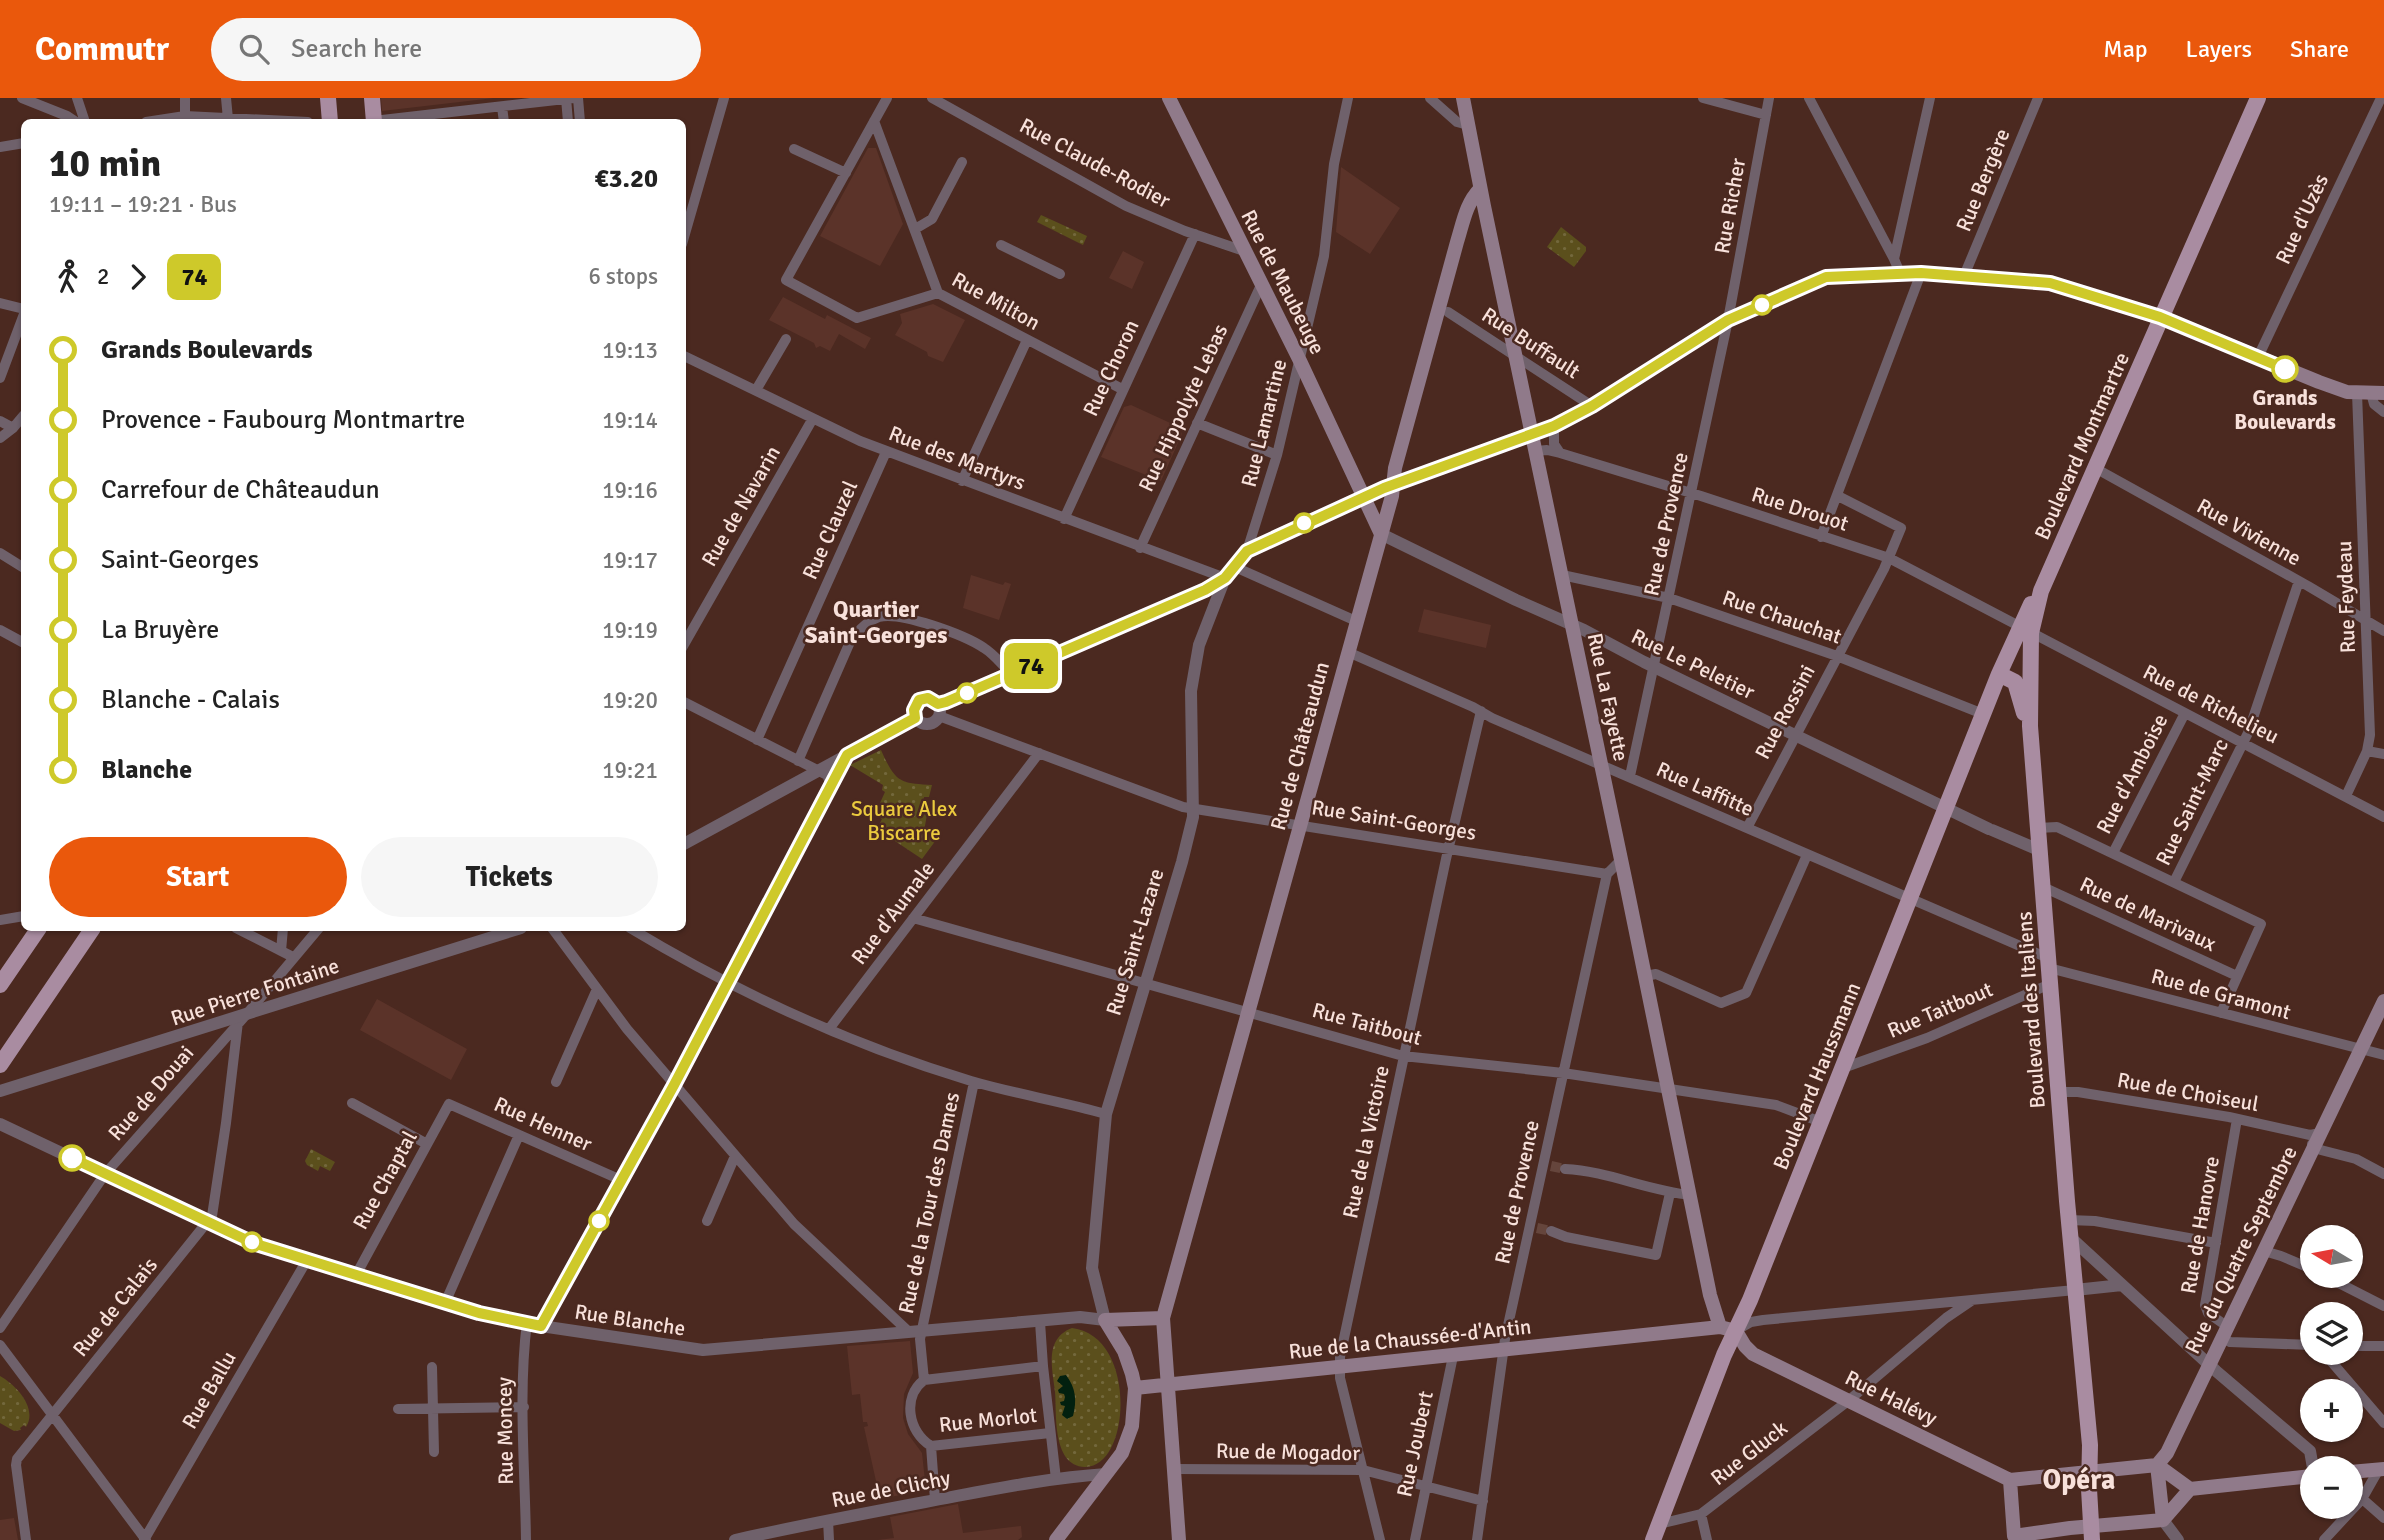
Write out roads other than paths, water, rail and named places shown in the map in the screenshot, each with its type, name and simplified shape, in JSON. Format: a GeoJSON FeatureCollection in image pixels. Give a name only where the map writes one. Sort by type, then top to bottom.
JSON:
{"type":"FeatureCollection","features":[{"type":"Feature","properties":{"kind":"main road"},"geometry":{"type":"LineString","coordinates":[[328,98],[331,119]]}},
{"type":"Feature","properties":{"kind":"main road"},"geometry":{"type":"LineString","coordinates":[[372,98],[375,119]]}},
{"type":"Feature","properties":{"kind":"main road","name":"Rue de Maubeuge"},"geometry":{"type":"LineString","coordinates":[[1169,98],[1300,361],[1378,528]]}},
{"type":"Feature","properties":{"kind":"main road","name":"Rue La Fayette"},"geometry":{"type":"LineString","coordinates":[[1463,98],[1712,1305],[1720,1327]]}},
{"type":"Feature","properties":{"kind":"main road","name":"Boulevard Montmartre"},"geometry":{"type":"LineString","coordinates":[[2025,629],[2027,609],[2041,591],[2258,98]]}},
{"type":"Feature","properties":{"kind":"main road","name":"Rue de Châteaudun"},"geometry":{"type":"LineString","coordinates":[[1163,1318],[1348,652],[1378,528],[1392,496],[1395,468],[1467,209],[1472,197],[1480,189]]}},
{"type":"Feature","properties":{"kind":"main road"},"geometry":{"type":"LineString","coordinates":[[2160,317],[2319,383],[2347,392],[2371,393]]}},
{"type":"Feature","properties":{"kind":"main road","name":"Boulevard Haussmann"},"geometry":{"type":"LineString","coordinates":[[1653,1540],[1660,1532],[1724,1355],[1737,1331],[1999,674],[2007,655],[2025,629]]}},
{"type":"Feature","properties":{"kind":"main road","name":"Boulevard des Italiens"},"geometry":{"type":"LineString","coordinates":[[2025,629],[2039,850],[2090,1445],[2092,1533]]}},
{"type":"Feature","properties":{"kind":"main road"},"geometry":{"type":"LineString","coordinates":[[2007,655],[2017,659],[2025,667],[2030,695]]}},
{"type":"Feature","properties":{"kind":"main road","name":"Boulevard des Italiens"},"geometry":{"type":"LineString","coordinates":[[1999,674],[2015,682],[2030,726]]}},
{"type":"Feature","properties":{"kind":"main road"},"geometry":{"type":"LineString","coordinates":[[0,985],[37,931]]}},
{"type":"Feature","properties":{"kind":"main road"},"geometry":{"type":"LineString","coordinates":[[0,1065],[91,931]]}},
{"type":"Feature","properties":{"kind":"main road","name":"Rue du Quatre Septembre"},"geometry":{"type":"LineString","coordinates":[[2157,1465],[2167,1453],[2264,1251],[2314,1139],[2384,1001]]}},
{"type":"Feature","properties":{"kind":"main road"},"geometry":{"type":"LineString","coordinates":[[1056,1540],[1122,1453],[1129,1438],[1135,1388],[1124,1352],[1105,1320],[1163,1318],[1179,1540]]}},
{"type":"Feature","properties":{"kind":"main road"},"geometry":{"type":"LineString","coordinates":[[1720,1327],[1737,1331]]}},
{"type":"Feature","properties":{"kind":"main road","name":"Rue de la Chaussée-d'Antin"},"geometry":{"type":"LineString","coordinates":[[1135,1388],[1720,1327]]}},
{"type":"Feature","properties":{"kind":"main road","name":"Rue Halévy"},"geometry":{"type":"LineString","coordinates":[[1737,1331],[1753,1354],[2010,1480]]}},
{"type":"Feature","properties":{"kind":"main road"},"geometry":{"type":"LineString","coordinates":[[2157,1465],[2162,1520]]}},
{"type":"Feature","properties":{"kind":"main road"},"geometry":{"type":"LineString","coordinates":[[2190,1489],[2157,1465],[2010,1480],[2015,1528],[2012,1538],[2092,1533],[2162,1520],[2190,1489],[2300,1477]]}},
{"type":"Feature","properties":{"kind":"main road"},"geometry":{"type":"LineString","coordinates":[[2363,1471],[2381,1469]]}},
{"type":"Feature","properties":{"kind":"street"},"geometry":{"type":"LineString","coordinates":[[22,98],[72,119]]}},
{"type":"Feature","properties":{"kind":"street"},"geometry":{"type":"LineString","coordinates":[[77,98],[84,119]]}},
{"type":"Feature","properties":{"kind":"street"},"geometry":{"type":"LineString","coordinates":[[185,98],[185,116]]}},
{"type":"Feature","properties":{"kind":"street"},"geometry":{"type":"LineString","coordinates":[[166,119],[185,116],[228,119],[226,98]]}},
{"type":"Feature","properties":{"kind":"street"},"geometry":{"type":"LineString","coordinates":[[406,119],[571,98]]}},
{"type":"Feature","properties":{"kind":"street"},"geometry":{"type":"LineString","coordinates":[[568,119],[571,98]]}},
{"type":"Feature","properties":{"kind":"street"},"geometry":{"type":"LineString","coordinates":[[571,98],[579,119]]}},
{"type":"Feature","properties":{"kind":"street"},"geometry":{"type":"LineString","coordinates":[[686,230],[724,98]]}},
{"type":"Feature","properties":{"kind":"street"},"geometry":{"type":"LineString","coordinates":[[887,98],[786,280],[857,318],[938,293]]}},
{"type":"Feature","properties":{"kind":"street","name":"Rue Claude-Rodier"},"geometry":{"type":"LineString","coordinates":[[932,98],[1126,206],[1244,251]]}},
{"type":"Feature","properties":{"kind":"street","name":"Rue Lamartine"},"geometry":{"type":"LineString","coordinates":[[1247,551],[1277,455],[1324,256],[1334,164],[1348,98]]}},
{"type":"Feature","properties":{"kind":"street"},"geometry":{"type":"LineString","coordinates":[[1430,98],[1457,122],[1468,125]]}},
{"type":"Feature","properties":{"kind":"street"},"geometry":{"type":"LineString","coordinates":[[1703,98],[1766,115]]}},
{"type":"Feature","properties":{"kind":"street","name":"Rue Richer"},"geometry":{"type":"LineString","coordinates":[[1728,320],[1769,98]]}},
{"type":"Feature","properties":{"kind":"street"},"geometry":{"type":"LineString","coordinates":[[1809,98],[1900,273]]}},
{"type":"Feature","properties":{"kind":"street","name":"Rue Bergère"},"geometry":{"type":"LineString","coordinates":[[1964,276],[2038,98]]}},
{"type":"Feature","properties":{"kind":"street","name":"Rue d'Uzès"},"geometry":{"type":"LineString","coordinates":[[2258,357],[2381,98]]}},
{"type":"Feature","properties":{"kind":"street"},"geometry":{"type":"LineString","coordinates":[[1894,259],[1927,99]]}},
{"type":"Feature","properties":{"kind":"street"},"geometry":{"type":"LineString","coordinates":[[502,107],[504,119]]}},
{"type":"Feature","properties":{"kind":"street","name":"Rue Milton"},"geometry":{"type":"LineString","coordinates":[[874,121],[938,293],[1122,389]]}},
{"type":"Feature","properties":{"kind":"street"},"geometry":{"type":"LineString","coordinates":[[0,147],[21,144]]}},
{"type":"Feature","properties":{"kind":"street"},"geometry":{"type":"LineString","coordinates":[[794,149],[846,173]]}},
{"type":"Feature","properties":{"kind":"street"},"geometry":{"type":"LineString","coordinates":[[915,229],[932,219],[962,162]]}},
{"type":"Feature","properties":{"kind":"street","name":"Rue Choron"},"geometry":{"type":"LineString","coordinates":[[1064,519],[1195,234]]}},
{"type":"Feature","properties":{"kind":"street"},"geometry":{"type":"LineString","coordinates":[[1001,246],[1060,274]]}},
{"type":"Feature","properties":{"kind":"street"},"geometry":{"type":"LineString","coordinates":[[1821,537],[1921,273]]}},
{"type":"Feature","properties":{"kind":"street"},"geometry":{"type":"LineString","coordinates":[[939,710],[928,698],[919,700],[914,710],[915,718],[929,724],[939,710],[1012,674],[1205,590],[1225,578],[1247,551],[1361,491],[1393,485],[1554,426],[1592,406],[1728,320],[1821,278],[1921,273],[2050,283],[2160,317]]}},
{"type":"Feature","properties":{"kind":"street","name":"Rue Hippolyte Lebas"},"geometry":{"type":"LineString","coordinates":[[1140,548],[1261,285]]}},
{"type":"Feature","properties":{"kind":"street"},"geometry":{"type":"LineString","coordinates":[[0,303],[21,308]]}},
{"type":"Feature","properties":{"kind":"street","name":"Rue Buffault"},"geometry":{"type":"LineString","coordinates":[[1448,312],[1592,406]]}},
{"type":"Feature","properties":{"kind":"street","name":"Rue de Provence"},"geometry":{"type":"LineString","coordinates":[[1630,776],[1728,320]]}},
{"type":"Feature","properties":{"kind":"street"},"geometry":{"type":"LineString","coordinates":[[0,378],[21,322]]}},
{"type":"Feature","properties":{"kind":"street"},"geometry":{"type":"LineString","coordinates":[[756,390],[786,339]]}},
{"type":"Feature","properties":{"kind":"street"},"geometry":{"type":"LineString","coordinates":[[962,481],[1027,340]]}},
{"type":"Feature","properties":{"kind":"street","name":"Rue des Martyrs"},"geometry":{"type":"LineString","coordinates":[[686,357],[812,420],[886,452],[1225,578]]}},
{"type":"Feature","properties":{"kind":"street"},"geometry":{"type":"LineString","coordinates":[[2371,393],[2374,404],[2384,412]]}},
{"type":"Feature","properties":{"kind":"street","name":"Rue Feydeau"},"geometry":{"type":"LineString","coordinates":[[2346,796],[2367,751],[2370,735],[2367,622],[2371,393]]}},
{"type":"Feature","properties":{"kind":"street"},"geometry":{"type":"LineString","coordinates":[[0,438],[21,419]]}},
{"type":"Feature","properties":{"kind":"street","name":"Rue de Navarin"},"geometry":{"type":"LineString","coordinates":[[686,641],[812,420]]}},
{"type":"Feature","properties":{"kind":"street"},"geometry":{"type":"LineString","coordinates":[[0,421],[13,428]]}},
{"type":"Feature","properties":{"kind":"street"},"geometry":{"type":"LineString","coordinates":[[1197,423],[1277,455]]}},
{"type":"Feature","properties":{"kind":"street"},"geometry":{"type":"LineString","coordinates":[[1554,426],[1553,438],[1560,453]]}},
{"type":"Feature","properties":{"kind":"street","name":"Rue Drouot"},"geometry":{"type":"LineString","coordinates":[[1536,452],[1547,450],[1560,453],[1889,558],[2025,629]]}},
{"type":"Feature","properties":{"kind":"street","name":"Rue Clauzel"},"geometry":{"type":"LineString","coordinates":[[757,740],[886,452]]}},
{"type":"Feature","properties":{"kind":"street","name":"Rue Vivienne"},"geometry":{"type":"LineString","coordinates":[[2095,468],[2384,631]]}},
{"type":"Feature","properties":{"kind":"street","name":"Rue Rossini"},"geometry":{"type":"LineString","coordinates":[[1747,828],[1794,734],[1889,558],[1901,528],[1838,496]]}},
{"type":"Feature","properties":{"kind":"street","name":"Rue Le Peletier"},"geometry":{"type":"LineString","coordinates":[[1378,528],[1654,667],[2039,850]]}},
{"type":"Feature","properties":{"kind":"street"},"geometry":{"type":"LineString","coordinates":[[0,553],[21,566]]}},
{"type":"Feature","properties":{"kind":"street"},"geometry":{"type":"LineString","coordinates":[[1235,567],[1356,621]]}},
{"type":"Feature","properties":{"kind":"street","name":"Rue Chauchat"},"geometry":{"type":"LineString","coordinates":[[1562,575],[1669,597],[1837,656],[1983,714]]}},
{"type":"Feature","properties":{"kind":"street","name":"Rue Saint-Lazare"},"geometry":{"type":"LineString","coordinates":[[1105,1320],[1092,1268],[1106,1114],[1182,862],[1193,809],[1191,691],[1199,645],[1225,578]]}},
{"type":"Feature","properties":{"kind":"street","name":"Rue Saint-Marc"},"geometry":{"type":"LineString","coordinates":[[2174,882],[2243,743],[2299,581]]}},
{"type":"Feature","properties":{"kind":"street"},"geometry":{"type":"LineString","coordinates":[[798,761],[850,642],[860,628],[878,617],[897,617],[959,634],[986,649],[1012,674]]}},
{"type":"Feature","properties":{"kind":"street","name":"Rue de Richelieu"},"geometry":{"type":"LineString","coordinates":[[2025,629],[2383,814]]}},
{"type":"Feature","properties":{"kind":"street"},"geometry":{"type":"LineString","coordinates":[[0,630],[21,641]]}},
{"type":"Feature","properties":{"kind":"street","name":"Rue Laffitte"},"geometry":{"type":"LineString","coordinates":[[1348,652],[1910,899],[2049,970]]}},
{"type":"Feature","properties":{"kind":"street"},"geometry":{"type":"LineString","coordinates":[[686,703],[827,775],[831,785]]}},
{"type":"Feature","properties":{"kind":"street","name":"Rue Saint-Georges"},"geometry":{"type":"LineString","coordinates":[[939,710],[1038,753],[1183,807],[1607,874]]}},
{"type":"Feature","properties":{"kind":"street","name":"Rue de la Victoire"},"geometry":{"type":"LineString","coordinates":[[1380,1540],[1340,1378],[1340,1368],[1404,1056],[1482,711]]}},
{"type":"Feature","properties":{"kind":"street","name":"Rue d'Amboise"},"geometry":{"type":"LineString","coordinates":[[2113,853],[2185,713]]}},
{"type":"Feature","properties":{"kind":"street"},"geometry":{"type":"LineString","coordinates":[[686,843],[915,718]]}},
{"type":"Feature","properties":{"kind":"street"},"geometry":{"type":"LineString","coordinates":[[2367,751],[2384,754]]}},
{"type":"Feature","properties":{"kind":"street","name":"Rue d'Aumale"},"geometry":{"type":"LineString","coordinates":[[829,1029],[1038,753]]}},
{"type":"Feature","properties":{"kind":"street"},"geometry":{"type":"LineString","coordinates":[[541,1326],[674,1085],[847,755]]}},
{"type":"Feature","properties":{"kind":"street"},"geometry":{"type":"LineString","coordinates":[[2038,828],[2057,827],[2261,924],[2221,1013]]}},
{"type":"Feature","properties":{"kind":"street"},"geometry":{"type":"LineString","coordinates":[[1645,976],[1656,974],[1721,1003],[1746,993],[1807,855]]}},
{"type":"Feature","properties":{"kind":"street"},"geometry":{"type":"LineString","coordinates":[[1607,874],[1621,860]]}},
{"type":"Feature","properties":{"kind":"street","name":"Rue de Provence"},"geometry":{"type":"LineString","coordinates":[[1477,1540],[1504,1350],[1547,1165],[1563,1073],[1607,874]]}},
{"type":"Feature","properties":{"kind":"street","name":"Rue de Marivaux"},"geometry":{"type":"LineString","coordinates":[[2043,887],[2237,976]]}},
{"type":"Feature","properties":{"kind":"street"},"geometry":{"type":"LineString","coordinates":[[0,920],[21,916]]}},
{"type":"Feature","properties":{"kind":"street","name":"Rue Taitbout"},"geometry":{"type":"LineString","coordinates":[[913,918],[1404,1056],[1563,1073],[1776,1105],[1821,1122]]}},
{"type":"Feature","properties":{"kind":"street"},"geometry":{"type":"LineString","coordinates":[[242,931],[293,957]]}},
{"type":"Feature","properties":{"kind":"street"},"geometry":{"type":"LineString","coordinates":[[281,951],[283,931]]}},
{"type":"Feature","properties":{"kind":"street","name":"Rue de Douai"},"geometry":{"type":"LineString","coordinates":[[0,1328],[105,1174],[316,931]]}},
{"type":"Feature","properties":{"kind":"street","name":"Rue Pierre Fontaine"},"geometry":{"type":"LineString","coordinates":[[0,1091],[242,1018],[512,931]]}},
{"type":"Feature","properties":{"kind":"street"},"geometry":{"type":"LineString","coordinates":[[554,931],[674,1085],[794,1224],[915,1332]]}},
{"type":"Feature","properties":{"kind":"street"},"geometry":{"type":"LineString","coordinates":[[635,931],[728,982],[829,1029],[974,1082],[1106,1114]]}},
{"type":"Feature","properties":{"kind":"street","name":"Rue Taitbout"},"geometry":{"type":"LineString","coordinates":[[1843,1068],[1927,1038],[2049,970]]}},
{"type":"Feature","properties":{"kind":"street","name":"Rue de Gramont"},"geometry":{"type":"LineString","coordinates":[[2049,970],[2384,1055]]}},
{"type":"Feature","properties":{"kind":"street"},"geometry":{"type":"LineString","coordinates":[[556,1082],[597,989]]}},
{"type":"Feature","properties":{"kind":"street"},"geometry":{"type":"LineString","coordinates":[[207,1223],[212,1216],[242,1018]]}},
{"type":"Feature","properties":{"kind":"street","name":"Rue de la Tour des Dames"},"geometry":{"type":"LineString","coordinates":[[924,1380],[920,1339],[915,1332],[974,1082]]}},
{"type":"Feature","properties":{"kind":"street","name":"Rue de Choiseul"},"geometry":{"type":"LineString","coordinates":[[2059,1092],[2078,1092],[2305,1132],[2384,1174]]}},
{"type":"Feature","properties":{"kind":"street"},"geometry":{"type":"LineString","coordinates":[[352,1102],[427,1144]]}},
{"type":"Feature","properties":{"kind":"street","name":"Rue Henner"},"geometry":{"type":"LineString","coordinates":[[449,1104],[621,1180]]}},
{"type":"Feature","properties":{"kind":"street","name":"Rue Chaptal"},"geometry":{"type":"LineString","coordinates":[[356,1275],[449,1104]]}},
{"type":"Feature","properties":{"kind":"street","name":"Rue de Hanovre"},"geometry":{"type":"LineString","coordinates":[[2225,1332],[2205,1308],[2237,1119]]}},
{"type":"Feature","properties":{"kind":"street","name":"Rue Blanche"},"geometry":{"type":"LineString","coordinates":[[0,1124],[243,1239],[479,1313],[541,1326],[703,1350],[1080,1317],[1105,1320]]}},
{"type":"Feature","properties":{"kind":"street"},"geometry":{"type":"LineString","coordinates":[[445,1303],[519,1135]]}},
{"type":"Feature","properties":{"kind":"street"},"geometry":{"type":"LineString","coordinates":[[707,1220],[736,1156]]}},
{"type":"Feature","properties":{"kind":"street"},"geometry":{"type":"LineString","coordinates":[[1565,1169],[1581,1170],[1670,1193],[1690,1195]]}},
{"type":"Feature","properties":{"kind":"street"},"geometry":{"type":"LineString","coordinates":[[1551,1231],[1587,1242],[1656,1255],[1670,1193]]}},
{"type":"Feature","properties":{"kind":"street"},"geometry":{"type":"LineString","coordinates":[[2069,1220],[2095,1221],[2216,1242]]}},
{"type":"Feature","properties":{"kind":"street","name":"Rue de Calais"},"geometry":{"type":"LineString","coordinates":[[26,1540],[16,1465],[20,1454],[207,1223]]}},
{"type":"Feature","properties":{"kind":"street"},"geometry":{"type":"LineString","coordinates":[[2071,1238],[2309,1451],[2310,1456]]}},
{"type":"Feature","properties":{"kind":"street"},"geometry":{"type":"LineString","coordinates":[[2264,1251],[2300,1264]]}},
{"type":"Feature","properties":{"kind":"street","name":"Rue Ballu"},"geometry":{"type":"LineString","coordinates":[[145,1540],[307,1260]]}},
{"type":"Feature","properties":{"kind":"street"},"geometry":{"type":"LineString","coordinates":[[1737,1331],[1751,1322],[1763,1320],[2122,1285]]}},
{"type":"Feature","properties":{"kind":"street"},"geometry":{"type":"LineString","coordinates":[[2349,1288],[2384,1306]]}},
{"type":"Feature","properties":{"kind":"street","name":"Rue Gluck"},"geometry":{"type":"LineString","coordinates":[[1701,1514],[1848,1401],[1946,1318],[1971,1301]]}},
{"type":"Feature","properties":{"kind":"street","name":"Rue Moncey"},"geometry":{"type":"LineString","coordinates":[[526,1540],[524,1344],[527,1322]]}},
{"type":"Feature","properties":{"kind":"street"},"geometry":{"type":"LineString","coordinates":[[1040,1322],[1056,1479]]}},
{"type":"Feature","properties":{"kind":"street"},"geometry":{"type":"LineString","coordinates":[[2225,1332],[2230,1342],[2300,1345]]}},
{"type":"Feature","properties":{"kind":"street"},"geometry":{"type":"LineString","coordinates":[[0,1345],[145,1540]]}},
{"type":"Feature","properties":{"kind":"street"},"geometry":{"type":"LineString","coordinates":[[2363,1346],[2384,1346]]}},
{"type":"Feature","properties":{"kind":"street","name":"Rue Joubert"},"geometry":{"type":"LineString","coordinates":[[1415,1540],[1453,1356]]}},
{"type":"Feature","properties":{"kind":"street"},"geometry":{"type":"LineString","coordinates":[[2334,1365],[2384,1423]]}},
{"type":"Feature","properties":{"kind":"street"},"geometry":{"type":"LineString","coordinates":[[935,1500],[931,1446],[918,1435],[910,1411],[914,1389],[924,1380],[1043,1366]]}},
{"type":"Feature","properties":{"kind":"street"},"geometry":{"type":"LineString","coordinates":[[432,1367],[434,1452]]}},
{"type":"Feature","properties":{"kind":"street"},"geometry":{"type":"LineString","coordinates":[[398,1409],[524,1407]]}},
{"type":"Feature","properties":{"kind":"street","name":"Rue Morlot"},"geometry":{"type":"LineString","coordinates":[[931,1446],[1050,1433]]}},
{"type":"Feature","properties":{"kind":"street","name":"Rue de Mogador"},"geometry":{"type":"LineString","coordinates":[[1174,1469],[1363,1470],[1483,1501]]}},
{"type":"Feature","properties":{"kind":"street"},"geometry":{"type":"LineString","coordinates":[[2363,1497],[2381,1469]]}},
{"type":"Feature","properties":{"kind":"street","name":"Rue de Clichy"},"geometry":{"type":"LineString","coordinates":[[735,1540],[935,1500],[1056,1479],[1106,1474]]}},
{"type":"Feature","properties":{"kind":"street"},"geometry":{"type":"LineString","coordinates":[[2363,1500],[2384,1518]]}},
{"type":"Feature","properties":{"kind":"street"},"geometry":{"type":"LineString","coordinates":[[1660,1532],[1701,1514],[1707,1540]]}},
{"type":"Feature","properties":{"kind":"street"},"geometry":{"type":"LineString","coordinates":[[2324,1540],[2343,1519]]}},
{"type":"Feature","properties":{"kind":"street"},"geometry":{"type":"LineString","coordinates":[[828,1520],[829,1540]]}},
{"type":"Feature","properties":{"kind":"street"},"geometry":{"type":"LineString","coordinates":[[2162,1520],[2178,1540]]}},
{"type":"Feature","properties":{"kind":"tunnel"},"geometry":{"type":"LineString","coordinates":[[1551,1166],[1565,1169]]}},
{"type":"Feature","properties":{"kind":"tunnel"},"geometry":{"type":"LineString","coordinates":[[1537,1228],[1551,1231]]}},
{"type":"Feature","properties":{"kind":"place","name":"Grands Boulevards"},"geometry":{"type":"Point","coordinates":[2285,369]}},
{"type":"Feature","properties":{"kind":"district","name":"Quartier Saint-Georges"},"geometry":{"type":"Point","coordinates":[876,622]}},
{"type":"Feature","properties":{"kind":"district","name":"Opéra"},"geometry":{"type":"Point","coordinates":[2079,1480]}},
{"type":"Feature","properties":{"kind":"park label","name":"Square Alex Biscarre"},"geometry":{"type":"Point","coordinates":[904,821]}}]}
